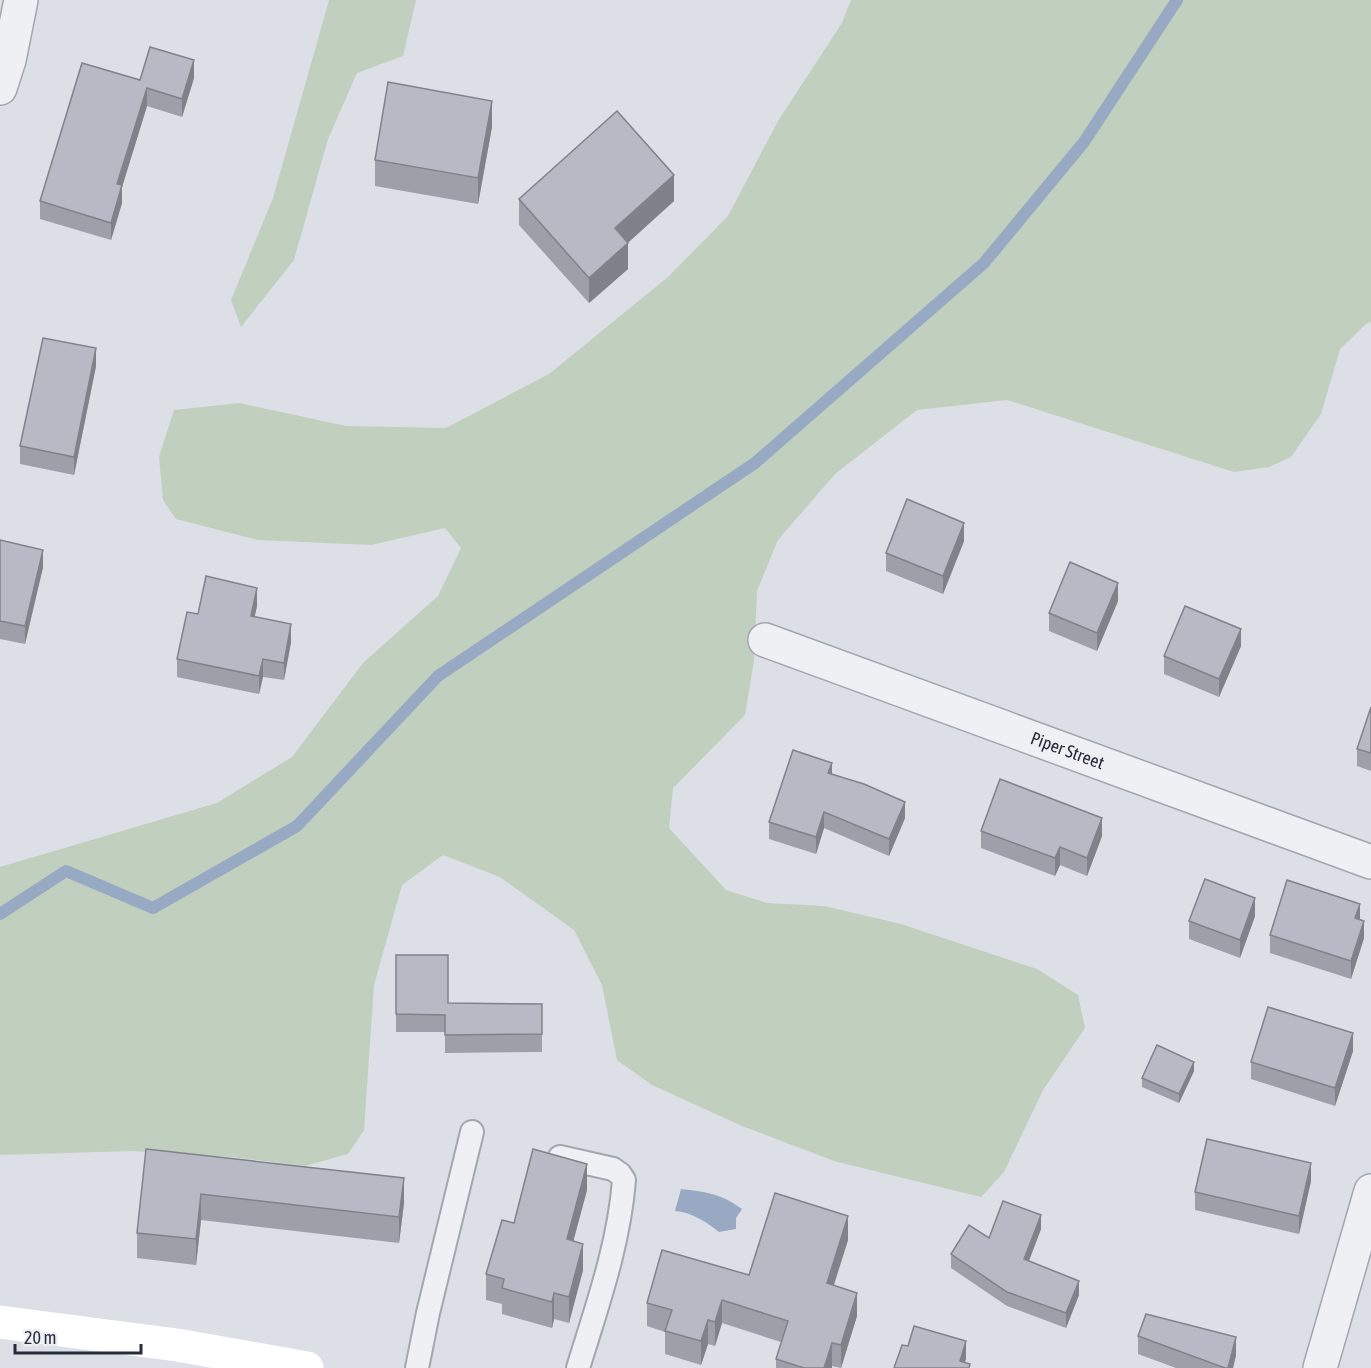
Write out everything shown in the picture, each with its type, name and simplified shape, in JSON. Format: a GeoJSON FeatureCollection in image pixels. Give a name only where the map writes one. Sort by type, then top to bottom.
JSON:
{"type":"FeatureCollection","features":[{"type":"Feature","properties":{"kind":"street"},"geometry":{"type":"LineString","coordinates":[[0,88],[9,60],[21,0]]}},
{"type":"Feature","properties":{"kind":"street","name":"Piper Street"},"geometry":{"type":"LineString","coordinates":[[765,640],[1371,862]]}},
{"type":"Feature","properties":{"kind":"street"},"geometry":{"type":"LineString","coordinates":[[1320,1368],[1371,1191]]}},
{"type":"Feature","properties":{"kind":"street"},"geometry":{"type":"LineString","coordinates":[[0,1322],[177,1345],[307,1368]]}},
{"type":"Feature","properties":{"kind":"lane"},"geometry":{"type":"LineString","coordinates":[[417,1368],[472,1132]]}},
{"type":"Feature","properties":{"kind":"lane"},"geometry":{"type":"LineString","coordinates":[[560,1157],[613,1169],[624,1180],[623,1201],[611,1260],[578,1368]]}},
{"type":"Feature","properties":{"kind":"green space"},"geometry":{"type":"Polygon","coordinates":[[[329,0],[416,0],[403,56],[357,73],[328,139],[294,260],[241,327],[231,300],[273,198],[329,0]]]}},
{"type":"Feature","properties":{"kind":"green space"},"geometry":{"type":"Polygon","coordinates":[[[851,0],[1371,0],[1371,322],[1340,349],[1321,414],[1291,457],[1269,467],[1234,472],[1007,400],[917,410],[835,474],[778,540],[757,591],[754,660],[745,715],[673,788],[669,828],[726,890],[767,903],[824,906],[901,924],[1037,969],[1078,995],[1085,1028],[1043,1090],[1004,1172],[981,1197],[834,1161],[742,1126],[652,1085],[617,1060],[602,985],[574,930],[500,877],[443,855],[402,885],[374,985],[364,1130],[348,1154],[305,1166],[232,1157],[132,1151],[0,1155],[0,867],[217,803],[292,757],[363,663],[438,596],[461,548],[445,528],[371,545],[258,540],[176,519],[163,500],[159,457],[174,410],[239,403],[346,426],[446,428],[549,374],[668,277],[728,216],[778,121],[842,23],[851,0]]]}},
{"type":"Feature","properties":{"kind":"water"},"geometry":{"type":"Polygon","coordinates":[[[681,1189],[713,1194],[742,1209],[736,1218],[736,1229],[719,1232],[698,1218],[675,1211],[681,1189]]]}},
{"type":"Feature","properties":{"kind":"building"},"geometry":{"type":"Polygon","coordinates":[[[150,47],[194,60],[182,99],[147,88],[117,184],[122,185],[111,223],[40,201],[82,63],[140,80],[150,47]]]}},
{"type":"Feature","properties":{"kind":"building"},"geometry":{"type":"Polygon","coordinates":[[[388,82],[492,101],[478,178],[375,160],[388,82]]]}},
{"type":"Feature","properties":{"kind":"building"},"geometry":{"type":"Polygon","coordinates":[[[617,111],[674,175],[615,228],[628,243],[589,278],[519,199],[617,111]]]}},
{"type":"Feature","properties":{"kind":"building"},"geometry":{"type":"Polygon","coordinates":[[[43,338],[96,348],[74,457],[20,446],[43,338]]]}},
{"type":"Feature","properties":{"kind":"building"},"geometry":{"type":"Polygon","coordinates":[[[907,499],[964,523],[943,576],[886,553],[907,499]]]}},
{"type":"Feature","properties":{"kind":"building"},"geometry":{"type":"Polygon","coordinates":[[[0,540],[43,550],[25,626],[0,621],[0,540]]]}},
{"type":"Feature","properties":{"kind":"building"},"geometry":{"type":"Polygon","coordinates":[[[1070,562],[1118,583],[1097,633],[1049,613],[1070,562]]]}},
{"type":"Feature","properties":{"kind":"building"},"geometry":{"type":"Polygon","coordinates":[[[206,576],[257,588],[251,616],[291,624],[284,663],[263,659],[259,676],[177,659],[187,612],[198,614],[206,576]]]}},
{"type":"Feature","properties":{"kind":"building"},"geometry":{"type":"Polygon","coordinates":[[[1185,606],[1241,629],[1219,679],[1164,656],[1185,606]]]}},
{"type":"Feature","properties":{"kind":"building"},"geometry":{"type":"Polygon","coordinates":[[[1371,707],[1371,753],[1357,749],[1371,707]]]}},
{"type":"Feature","properties":{"kind":"building"},"geometry":{"type":"Polygon","coordinates":[[[793,750],[832,763],[828,773],[864,784],[905,802],[889,839],[824,812],[816,837],[769,822],[793,750]]]}},
{"type":"Feature","properties":{"kind":"building"},"geometry":{"type":"Polygon","coordinates":[[[1000,779],[1102,818],[1087,858],[1060,847],[1055,858],[981,831],[1000,779]]]}},
{"type":"Feature","properties":{"kind":"building"},"geometry":{"type":"Polygon","coordinates":[[[1205,879],[1255,898],[1240,940],[1189,921],[1205,879]]]}},
{"type":"Feature","properties":{"kind":"building"},"geometry":{"type":"Polygon","coordinates":[[[1287,880],[1360,904],[1355,918],[1364,921],[1351,961],[1270,935],[1287,880]]]}},
{"type":"Feature","properties":{"kind":"building"},"geometry":{"type":"Polygon","coordinates":[[[396,955],[448,955],[448,1003],[542,1004],[542,1034],[445,1035],[445,1015],[396,1014],[396,955]]]}},
{"type":"Feature","properties":{"kind":"building"},"geometry":{"type":"Polygon","coordinates":[[[1268,1007],[1353,1033],[1335,1088],[1251,1062],[1268,1007]]]}},
{"type":"Feature","properties":{"kind":"building"},"geometry":{"type":"Polygon","coordinates":[[[1157,1045],[1194,1062],[1179,1094],[1142,1078],[1157,1045]]]}},
{"type":"Feature","properties":{"kind":"building"},"geometry":{"type":"Polygon","coordinates":[[[1207,1139],[1311,1163],[1299,1216],[1195,1192],[1207,1139]]]}},
{"type":"Feature","properties":{"kind":"building"},"geometry":{"type":"Polygon","coordinates":[[[146,1149],[404,1178],[399,1217],[201,1194],[196,1239],[137,1233],[146,1149]]]}},
{"type":"Feature","properties":{"kind":"building"},"geometry":{"type":"Polygon","coordinates":[[[533,1149],[587,1164],[567,1239],[583,1244],[569,1297],[554,1293],[552,1302],[502,1288],[504,1279],[486,1274],[502,1220],[514,1223],[533,1149]]]}},
{"type":"Feature","properties":{"kind":"building"},"geometry":{"type":"Polygon","coordinates":[[[775,1193],[848,1216],[827,1283],[857,1293],[841,1345],[832,1343],[824,1368],[804,1368],[776,1359],[788,1321],[722,1300],[715,1322],[708,1320],[701,1341],[665,1331],[672,1310],[647,1303],[662,1250],[749,1275],[775,1193]]]}},
{"type":"Feature","properties":{"kind":"building"},"geometry":{"type":"Polygon","coordinates":[[[1003,1201],[1041,1215],[1024,1259],[1079,1281],[1066,1313],[1007,1292],[951,1254],[969,1225],[989,1238],[1003,1201]]]}},
{"type":"Feature","properties":{"kind":"building"},"geometry":{"type":"Polygon","coordinates":[[[1146,1314],[1236,1337],[1228,1368],[1138,1336],[1146,1314]]]}},
{"type":"Feature","properties":{"kind":"building"},"geometry":{"type":"Polygon","coordinates":[[[914,1326],[966,1341],[960,1361],[970,1364],[969,1368],[894,1368],[902,1345],[908,1346],[914,1326]]]}},
{"type":"Feature","properties":{"kind":"waterway"},"geometry":{"type":"LineString","coordinates":[[0,914],[66,871],[153,908],[297,826],[438,676],[755,463],[984,263],[1084,142],[1177,0]]}}]}
